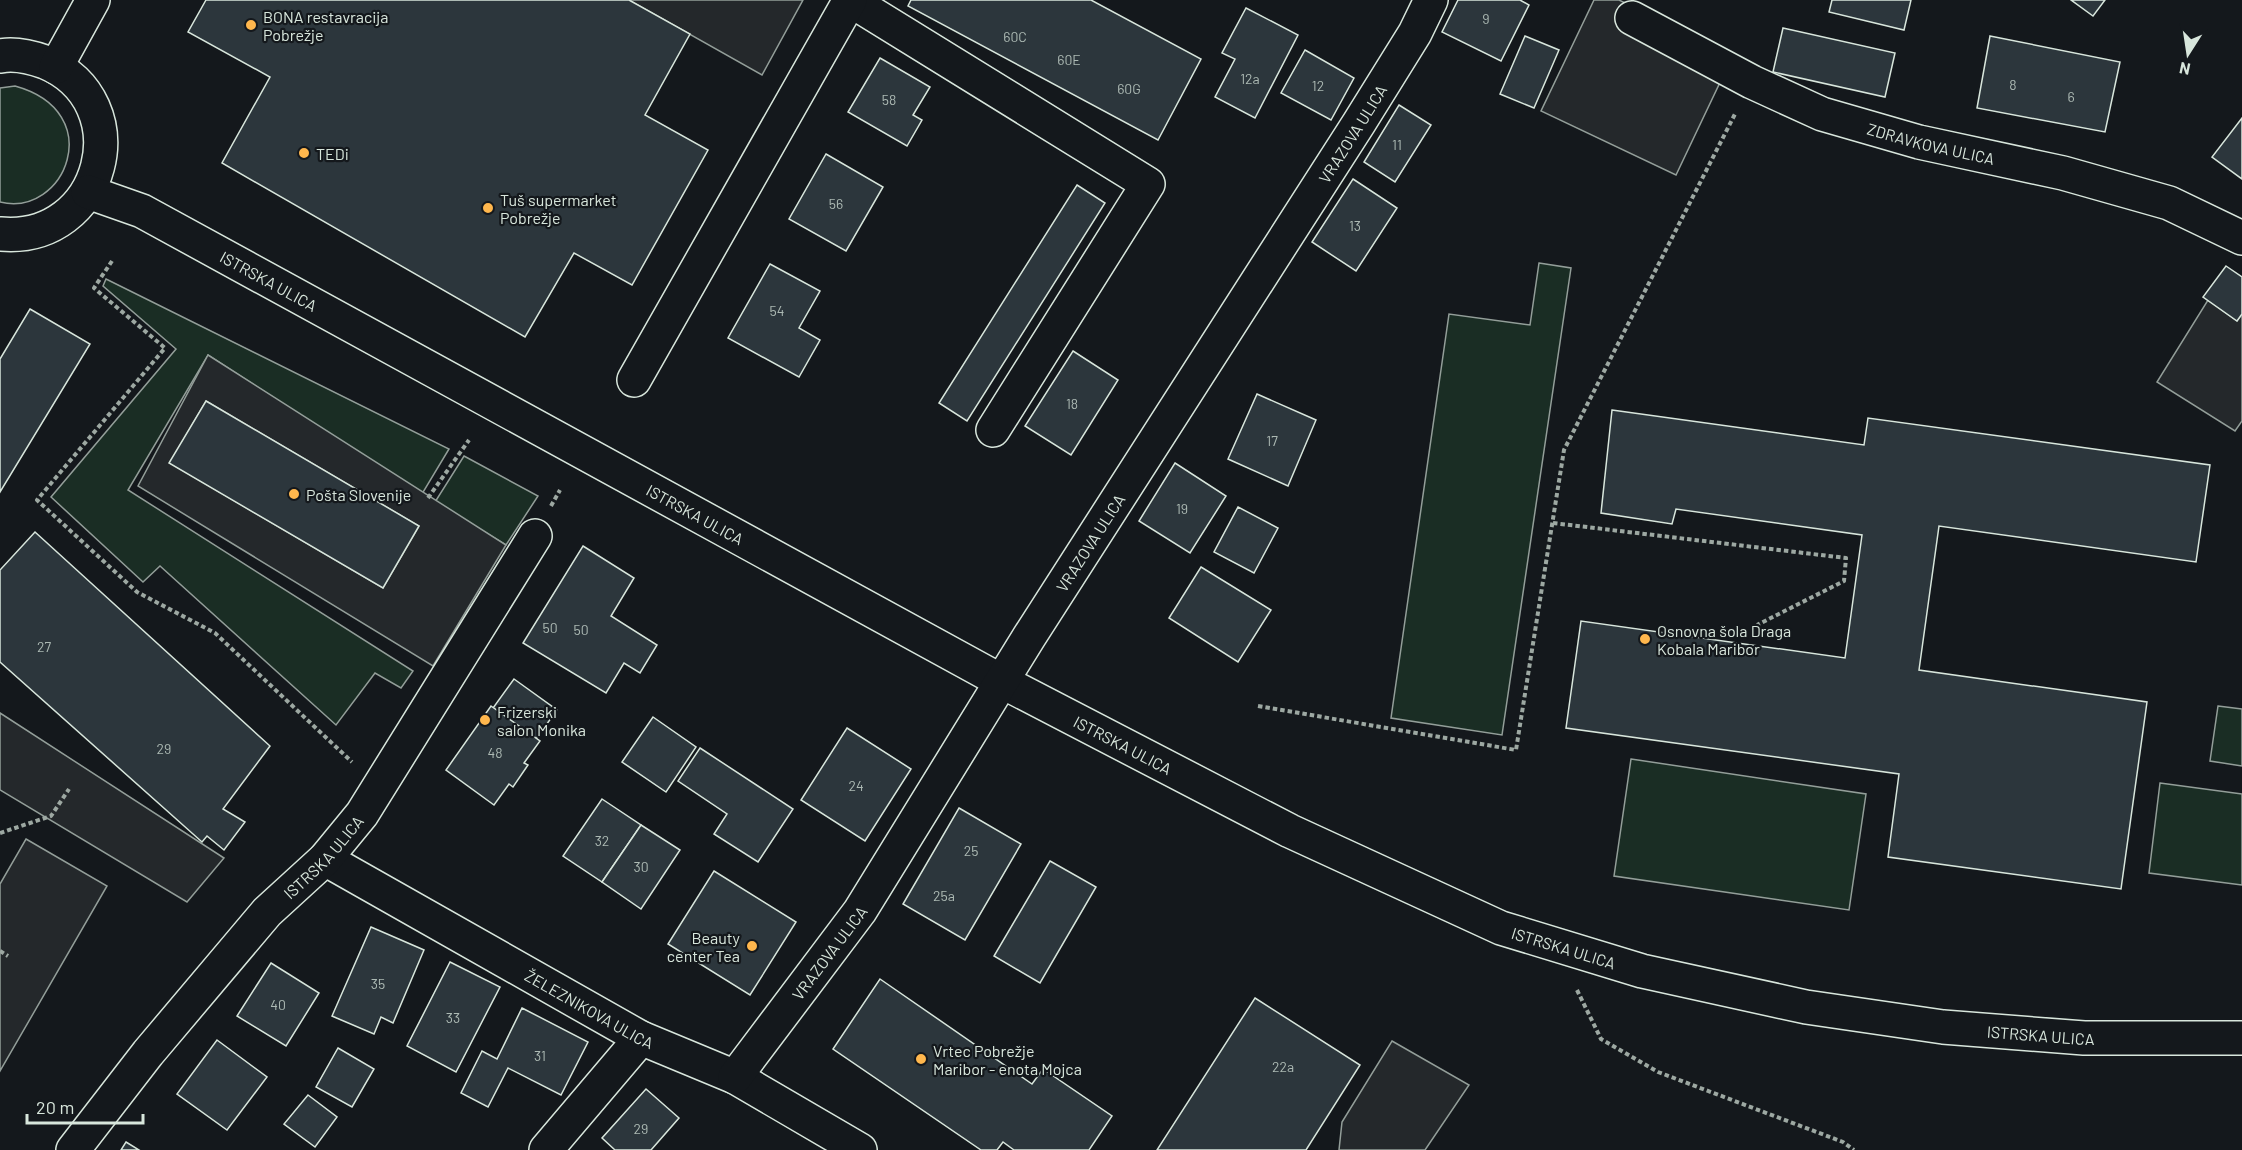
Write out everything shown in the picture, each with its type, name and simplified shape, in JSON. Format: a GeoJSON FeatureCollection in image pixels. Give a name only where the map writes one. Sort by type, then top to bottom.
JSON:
{"type":"FeatureCollection","features":[{"type":"Feature","properties":{"kind":"street"},"geometry":{"type":"LineString","coordinates":[[56,67],[93,0]]}},
{"type":"Feature","properties":{"kind":"street"},"geometry":{"type":"LineString","coordinates":[[634,380],[850,0],[1148,184],[993,430]]}},
{"type":"Feature","properties":{"kind":"street","name":"VRAZOVA ULICA"},"geometry":{"type":"LineString","coordinates":[[735,1077],[860,911],[1001,681],[1359,123],[1415,33],[1431,0]]}},
{"type":"Feature","properties":{"kind":"street","name":"ZDRAVKOVA ULICA"},"geometry":{"type":"LineString","coordinates":[[1632,18],[1752,82],[1822,114],[1919,142],[2063,173],[2169,203],[2242,238]]}},
{"type":"Feature","properties":{"kind":"street"},"geometry":{"type":"LineString","coordinates":[[0,56],[33,57],[56,67],[79,85],[94,109],[101,137],[100,166],[88,192],[70,214],[46,230],[17,236],[0,234]]}},
{"type":"Feature","properties":{"kind":"street","name":"ISTRSKA ULICA"},"geometry":{"type":"LineString","coordinates":[[88,192],[142,211],[1001,681],[1290,831],[1501,928],[1642,971],[1806,1007],[1943,1027],[2084,1038],[2242,1038]]}},
{"type":"Feature","properties":{"kind":"street","name":"ISTRSKA ULICA"},"geometry":{"type":"LineString","coordinates":[[73,1150],[148,1053],[267,912],[325,859],[362,814],[535,536]]}},
{"type":"Feature","properties":{"kind":"street","name":"ŽELEZNIKOVA ULICA"},"geometry":{"type":"LineString","coordinates":[[325,859],[641,1038],[735,1077],[860,1150]]}},
{"type":"Feature","properties":{"kind":"street"},"geometry":{"type":"LineString","coordinates":[[546,1150],[641,1038]]}},
{"type":"Feature","properties":{"kind":"path"},"geometry":{"type":"LineString","coordinates":[[1258,706],[1516,750],[1564,450],[1752,82]]}},
{"type":"Feature","properties":{"kind":"path"},"geometry":{"type":"LineString","coordinates":[[112,261],[93,288],[165,348],[37,500],[137,592],[215,633],[379,787]]}},
{"type":"Feature","properties":{"kind":"path"},"geometry":{"type":"LineString","coordinates":[[428,498],[469,440]]}},
{"type":"Feature","properties":{"kind":"path"},"geometry":{"type":"LineString","coordinates":[[1552,523],[1846,558],[1844,581],[1757,625]]}},
{"type":"Feature","properties":{"kind":"path"},"geometry":{"type":"LineString","coordinates":[[0,833],[51,816],[69,789]]}},
{"type":"Feature","properties":{"kind":"path"},"geometry":{"type":"LineString","coordinates":[[0,951],[8,956]]}},
{"type":"Feature","properties":{"kind":"path"},"geometry":{"type":"LineString","coordinates":[[1573,982],[1601,1039],[1658,1072],[1843,1143],[1854,1150]]}},
{"type":"Feature","properties":{"kind":"green space"},"geometry":{"type":"Polygon","coordinates":[[[15,86],[44,99],[61,117],[69,138],[67,160],[58,179],[43,194],[23,203],[0,202],[0,88],[15,86]]]}},
{"type":"Feature","properties":{"kind":"green space"},"geometry":{"type":"Polygon","coordinates":[[[1539,263],[1571,268],[1502,735],[1391,718],[1449,314],[1530,325],[1539,263]]]}},
{"type":"Feature","properties":{"kind":"green space"},"geometry":{"type":"Polygon","coordinates":[[[106,279],[449,449],[422,494],[208,355],[128,490],[413,671],[401,688],[375,673],[336,725],[160,566],[143,582],[51,497],[176,349],[103,286],[106,279]]]}},
{"type":"Feature","properties":{"kind":"green space"},"geometry":{"type":"Polygon","coordinates":[[[464,456],[538,496],[506,545],[435,502],[464,456]]]}},
{"type":"Feature","properties":{"kind":"green space"},"geometry":{"type":"Polygon","coordinates":[[[2218,706],[2242,709],[2242,766],[2210,761],[2218,706]]]}},
{"type":"Feature","properties":{"kind":"green space"},"geometry":{"type":"Polygon","coordinates":[[[1631,759],[1866,794],[1849,910],[1614,876],[1631,759]]]}},
{"type":"Feature","properties":{"kind":"green space"},"geometry":{"type":"Polygon","coordinates":[[[2160,783],[2242,794],[2242,885],[2149,873],[2160,783]]]}},
{"type":"Feature","properties":{"kind":"shaded area"},"geometry":{"type":"Polygon","coordinates":[[[629,0],[803,0],[762,75],[629,0]]]}},
{"type":"Feature","properties":{"kind":"shaded area"},"geometry":{"type":"Polygon","coordinates":[[[1594,0],[1619,0],[1733,55],[1676,175],[1541,111],[1594,0]]]}},
{"type":"Feature","properties":{"kind":"shaded area"},"geometry":{"type":"Polygon","coordinates":[[[2208,300],[2237,321],[2242,314],[2242,421],[2235,431],[2157,382],[2208,300]]]}},
{"type":"Feature","properties":{"kind":"shaded area"},"geometry":{"type":"Polygon","coordinates":[[[208,355],[506,545],[433,666],[138,486],[208,355]],[[206,401],[170,463],[383,588],[419,526],[206,401]]]}},
{"type":"Feature","properties":{"kind":"shaded area"},"geometry":{"type":"Polygon","coordinates":[[[0,713],[224,858],[187,902],[0,790],[0,713]]]}},
{"type":"Feature","properties":{"kind":"shaded area"},"geometry":{"type":"Polygon","coordinates":[[[26,839],[107,886],[0,1071],[0,884],[26,839]]]}},
{"type":"Feature","properties":{"kind":"shaded area"},"geometry":{"type":"Polygon","coordinates":[[[1392,1041],[1469,1085],[1425,1150],[1339,1150],[1342,1122],[1392,1041]]]}},
{"type":"Feature","properties":{"kind":"building","name":"Tuš supermarket Pobrežje"},"geometry":{"type":"Polygon","coordinates":[[[206,0],[629,0],[690,34],[645,115],[708,150],[632,285],[574,253],[525,337],[222,163],[270,77],[188,32],[206,0]]]}},
{"type":"Feature","properties":{"kind":"building"},"geometry":{"type":"Polygon","coordinates":[[[911,0],[1091,0],[1201,59],[1158,140],[908,6],[911,0]]]}},
{"type":"Feature","properties":{"kind":"building"},"geometry":{"type":"Polygon","coordinates":[[[1458,0],[1520,0],[1529,5],[1501,61],[1442,32],[1458,0]]]}},
{"type":"Feature","properties":{"kind":"building"},"geometry":{"type":"Polygon","coordinates":[[[1832,0],[1911,0],[1904,30],[1829,12],[1832,0]]]}},
{"type":"Feature","properties":{"kind":"building"},"geometry":{"type":"Polygon","coordinates":[[[2071,0],[2105,0],[2093,16],[2071,0]]]}},
{"type":"Feature","properties":{"kind":"building"},"geometry":{"type":"Polygon","coordinates":[[[1246,8],[1298,35],[1255,118],[1215,97],[1235,59],[1222,53],[1246,8]]]}},
{"type":"Feature","properties":{"kind":"building"},"geometry":{"type":"Polygon","coordinates":[[[1783,28],[1895,53],[1885,97],[1773,72],[1783,28]]]}},
{"type":"Feature","properties":{"kind":"building"},"geometry":{"type":"Polygon","coordinates":[[[1525,36],[1559,50],[1534,108],[1500,94],[1525,36]]]}},
{"type":"Feature","properties":{"kind":"building"},"geometry":{"type":"Polygon","coordinates":[[[1990,36],[2120,62],[2105,132],[1977,108],[1990,36]]]}},
{"type":"Feature","properties":{"kind":"building"},"geometry":{"type":"Polygon","coordinates":[[[1305,50],[1354,78],[1331,120],[1281,93],[1305,50]]]}},
{"type":"Feature","properties":{"kind":"building"},"geometry":{"type":"Polygon","coordinates":[[[880,58],[930,87],[913,115],[922,120],[907,146],[848,112],[880,58]]]}},
{"type":"Feature","properties":{"kind":"building"},"geometry":{"type":"Polygon","coordinates":[[[1399,105],[1431,125],[1395,182],[1364,162],[1399,105]]]}},
{"type":"Feature","properties":{"kind":"building"},"geometry":{"type":"Polygon","coordinates":[[[2242,118],[2242,179],[2212,157],[2242,118]]]}},
{"type":"Feature","properties":{"kind":"building"},"geometry":{"type":"Polygon","coordinates":[[[826,154],[883,187],[846,251],[789,219],[826,154]]]}},
{"type":"Feature","properties":{"kind":"building"},"geometry":{"type":"Polygon","coordinates":[[[1353,179],[1397,208],[1356,271],[1312,242],[1353,179]]]}},
{"type":"Feature","properties":{"kind":"building"},"geometry":{"type":"Polygon","coordinates":[[[1077,185],[1105,203],[967,421],[939,403],[1077,185]]]}},
{"type":"Feature","properties":{"kind":"building"},"geometry":{"type":"Polygon","coordinates":[[[770,264],[820,291],[799,328],[820,340],[799,377],[728,338],[770,264]]]}},
{"type":"Feature","properties":{"kind":"building"},"geometry":{"type":"Polygon","coordinates":[[[2226,266],[2242,277],[2242,314],[2237,321],[2203,297],[2226,266]]]}},
{"type":"Feature","properties":{"kind":"building"},"geometry":{"type":"Polygon","coordinates":[[[30,309],[90,344],[0,492],[0,359],[30,309]]]}},
{"type":"Feature","properties":{"kind":"building"},"geometry":{"type":"Polygon","coordinates":[[[1073,351],[1118,380],[1071,455],[1025,426],[1073,351]]]}},
{"type":"Feature","properties":{"kind":"building"},"geometry":{"type":"Polygon","coordinates":[[[1257,394],[1316,420],[1288,486],[1228,459],[1257,394]]]}},
{"type":"Feature","properties":{"kind":"building","name":"Pošta Slovenije"},"geometry":{"type":"Polygon","coordinates":[[[206,401],[419,526],[383,588],[169,463],[206,401]]]}},
{"type":"Feature","properties":{"kind":"building","name":"Osnovna šola Draga Kobala Maribor"},"geometry":{"type":"Polygon","coordinates":[[[1612,410],[1864,445],[1868,418],[2210,465],[2196,562],[1939,526],[1919,670],[2147,702],[2121,889],[1888,857],[1899,774],[1566,728],[1581,621],[1845,658],[1862,535],[1676,509],[1672,524],[1601,513],[1612,410]]]}},
{"type":"Feature","properties":{"kind":"building"},"geometry":{"type":"Polygon","coordinates":[[[1175,463],[1226,496],[1190,553],[1139,521],[1175,463]]]}},
{"type":"Feature","properties":{"kind":"building"},"geometry":{"type":"Polygon","coordinates":[[[1238,507],[1278,528],[1254,573],[1214,552],[1238,507]]]}},
{"type":"Feature","properties":{"kind":"building"},"geometry":{"type":"Polygon","coordinates":[[[35,532],[270,746],[223,809],[245,822],[224,850],[207,836],[202,842],[0,662],[0,570],[35,532]]]}},
{"type":"Feature","properties":{"kind":"building"},"geometry":{"type":"Polygon","coordinates":[[[583,546],[634,578],[611,616],[657,645],[640,673],[624,663],[606,693],[523,643],[583,546]]]}},
{"type":"Feature","properties":{"kind":"building"},"geometry":{"type":"Polygon","coordinates":[[[1201,567],[1271,610],[1238,662],[1169,618],[1201,567]]]}},
{"type":"Feature","properties":{"kind":"building"},"geometry":{"type":"Polygon","coordinates":[[[514,679],[557,710],[536,739],[493,708],[514,679]]]}},
{"type":"Feature","properties":{"kind":"building"},"geometry":{"type":"Polygon","coordinates":[[[491,706],[540,741],[524,763],[528,765],[513,787],[509,784],[494,805],[446,770],[491,706]]]}},
{"type":"Feature","properties":{"kind":"building"},"geometry":{"type":"Polygon","coordinates":[[[653,717],[696,747],[666,792],[622,762],[653,717]]]}},
{"type":"Feature","properties":{"kind":"building"},"geometry":{"type":"Polygon","coordinates":[[[847,728],[911,769],[865,841],[801,800],[847,728]]]}},
{"type":"Feature","properties":{"kind":"building"},"geometry":{"type":"Polygon","coordinates":[[[700,748],[793,809],[758,862],[714,834],[727,814],[678,781],[700,748]]]}},
{"type":"Feature","properties":{"kind":"building"},"geometry":{"type":"Polygon","coordinates":[[[602,799],[641,825],[602,882],[563,856],[602,799]]]}},
{"type":"Feature","properties":{"kind":"building"},"geometry":{"type":"Polygon","coordinates":[[[959,808],[1021,844],[965,940],[903,904],[959,808]]]}},
{"type":"Feature","properties":{"kind":"building"},"geometry":{"type":"Polygon","coordinates":[[[641,825],[680,850],[641,909],[602,882],[641,825]]]}},
{"type":"Feature","properties":{"kind":"building"},"geometry":{"type":"Polygon","coordinates":[[[1050,861],[1096,887],[1040,983],[994,956],[1050,861]]]}},
{"type":"Feature","properties":{"kind":"building"},"geometry":{"type":"Polygon","coordinates":[[[714,871],[796,922],[750,995],[668,944],[714,871]]]}},
{"type":"Feature","properties":{"kind":"building"},"geometry":{"type":"Polygon","coordinates":[[[371,927],[424,950],[393,1023],[381,1017],[374,1034],[332,1016],[371,927]]]}},
{"type":"Feature","properties":{"kind":"building"},"geometry":{"type":"Polygon","coordinates":[[[450,962],[500,987],[456,1072],[407,1046],[450,962]]]}},
{"type":"Feature","properties":{"kind":"building"},"geometry":{"type":"Polygon","coordinates":[[[271,963],[319,993],[286,1046],[237,1016],[271,963]]]}},
{"type":"Feature","properties":{"kind":"building","name":"Vrtec Pobrežje Maribor - enota Mojca"},"geometry":{"type":"Polygon","coordinates":[[[880,979],[1032,1084],[1043,1069],[1112,1116],[1089,1150],[1014,1150],[1003,1142],[997,1150],[981,1150],[833,1049],[880,979]]]}},
{"type":"Feature","properties":{"kind":"building"},"geometry":{"type":"Polygon","coordinates":[[[1255,998],[1360,1065],[1306,1150],[1157,1150],[1255,998]]]}},
{"type":"Feature","properties":{"kind":"building"},"geometry":{"type":"Polygon","coordinates":[[[522,1008],[588,1042],[561,1095],[508,1068],[488,1107],[461,1093],[482,1051],[497,1059],[522,1008]]]}},
{"type":"Feature","properties":{"kind":"building"},"geometry":{"type":"Polygon","coordinates":[[[217,1040],[267,1077],[227,1130],[177,1094],[217,1040]]]}},
{"type":"Feature","properties":{"kind":"building"},"geometry":{"type":"Polygon","coordinates":[[[338,1048],[374,1069],[352,1107],[316,1087],[338,1048]]]}},
{"type":"Feature","properties":{"kind":"building"},"geometry":{"type":"Polygon","coordinates":[[[646,1089],[679,1118],[651,1150],[615,1150],[602,1138],[646,1089]]]}},
{"type":"Feature","properties":{"kind":"building"},"geometry":{"type":"Polygon","coordinates":[[[308,1095],[337,1117],[315,1147],[284,1124],[308,1095]]]}},
{"type":"Feature","properties":{"kind":"building"},"geometry":{"type":"Polygon","coordinates":[[[126,1142],[139,1150],[121,1150],[126,1142]]]}},
{"type":"Feature","properties":{"kind":"place","name":"BONA restavracija Pobrežje"},"geometry":{"type":"Point","coordinates":[251,25]}},
{"type":"Feature","properties":{"kind":"place","name":"TEDi"},"geometry":{"type":"Point","coordinates":[304,153]}},
{"type":"Feature","properties":{"kind":"place","name":"Tuš supermarket Pobrežje"},"geometry":{"type":"Point","coordinates":[488,208]}},
{"type":"Feature","properties":{"kind":"place","name":"Pošta Slovenije"},"geometry":{"type":"Point","coordinates":[294,494]}},
{"type":"Feature","properties":{"kind":"place","name":"Osnovna šola Draga Kobala Maribor"},"geometry":{"type":"Point","coordinates":[1645,639]}},
{"type":"Feature","properties":{"kind":"place","name":"Frizerski salon Monika"},"geometry":{"type":"Point","coordinates":[485,720]}},
{"type":"Feature","properties":{"kind":"place","name":"Beauty center Tea"},"geometry":{"type":"Point","coordinates":[752,946]}},
{"type":"Feature","properties":{"kind":"place","name":"Vrtec Pobrežje Maribor - enota Mojca"},"geometry":{"type":"Point","coordinates":[921,1059]}}]}
